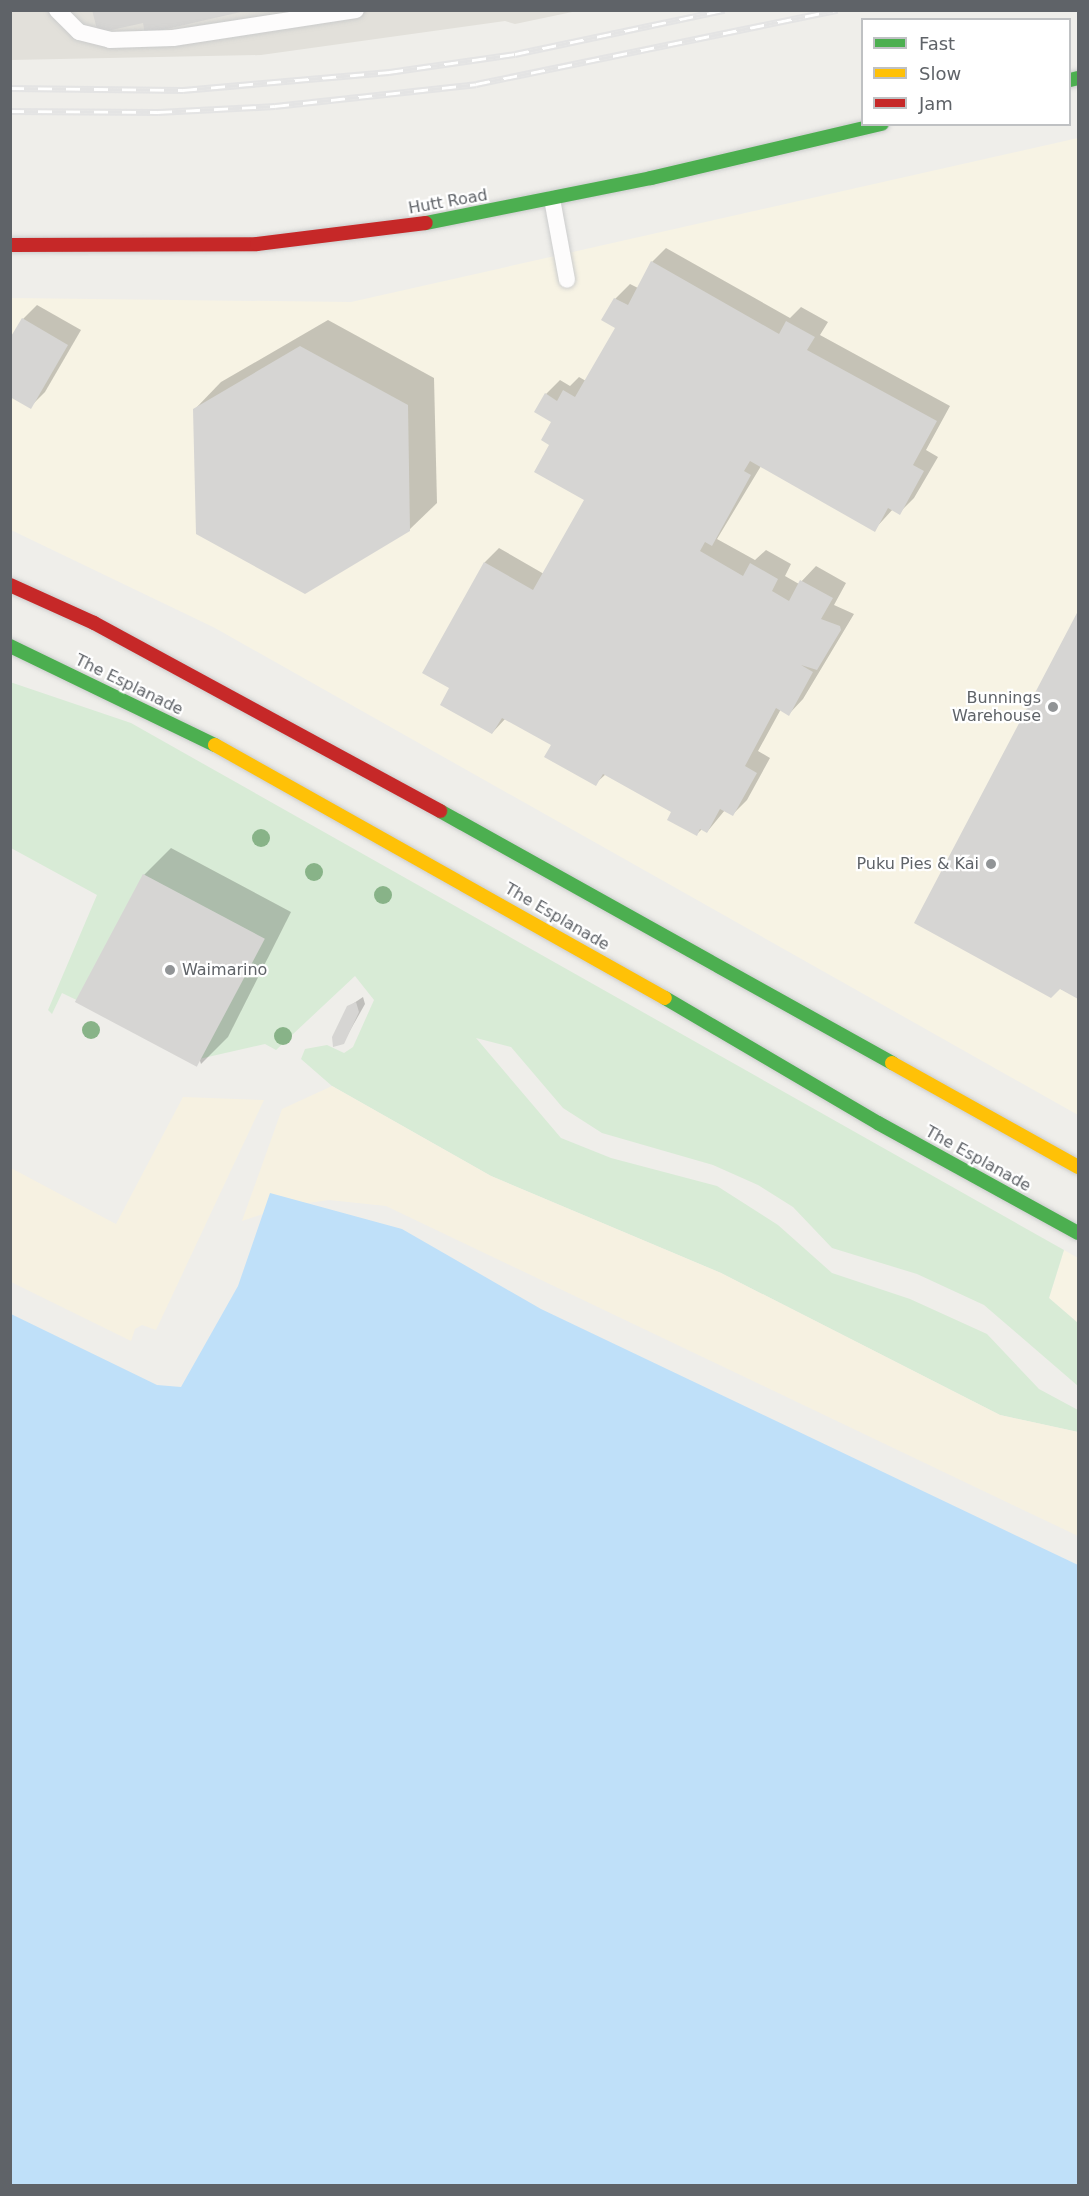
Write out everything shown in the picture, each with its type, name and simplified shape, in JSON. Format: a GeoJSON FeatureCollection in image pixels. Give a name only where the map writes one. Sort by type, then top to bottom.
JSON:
{"type":"FeatureCollection","features":[{"type":"Feature","properties":{"kind":"main road","name":"Hutt Road"},"geometry":{"type":"LineString","coordinates":[[10,245],[257,244],[382,230],[552,199],[873,126]]}},
{"type":"Feature","properties":{"kind":"main road"},"geometry":{"type":"LineString","coordinates":[[10,585],[94,623],[278,721],[1078,1167]]}},
{"type":"Feature","properties":{"kind":"main road","name":"The Esplanade"},"geometry":{"type":"LineString","coordinates":[[10,646],[215,745],[558,935],[878,1123],[1078,1233]]}},
{"type":"Feature","properties":{"kind":"lane"},"geometry":{"type":"LineString","coordinates":[[57,10],[79,32],[110,40],[173,38],[356,10]]}},
{"type":"Feature","properties":{"kind":"lane"},"geometry":{"type":"LineString","coordinates":[[552,199],[567,280]]}},
{"type":"Feature","properties":{"kind":"shaded area"},"geometry":{"type":"Polygon","coordinates":[[[10,11],[577,11],[515,24],[505,21],[261,55],[11,60],[10,11]]]}},
{"type":"Feature","properties":{"kind":"shaded area"},"geometry":{"type":"Polygon","coordinates":[[[1078,138],[1078,1115],[215,628],[11,530],[10,298],[351,302],[1078,138]]]}},
{"type":"Feature","properties":{"kind":"shaded area"},"geometry":{"type":"Polygon","coordinates":[[[1064,1250],[1078,1258],[1078,1323],[1049,1298],[1064,1250]]]}},
{"type":"Feature","properties":{"kind":"green space"},"geometry":{"type":"Polygon","coordinates":[[[10,682],[131,723],[1064,1250],[1049,1298],[1078,1323],[1078,1386],[984,1305],[917,1274],[832,1248],[793,1207],[758,1185],[713,1165],[602,1133],[563,1108],[511,1047],[476,1038],[561,1138],[611,1158],[717,1186],[778,1225],[832,1273],[910,1299],[987,1334],[1039,1389],[1078,1410],[1078,1432],[1000,1415],[721,1273],[491,1176],[332,1086],[301,1059],[305,1049],[327,1045],[344,1053],[353,1047],[374,1000],[355,976],[276,1050],[265,1044],[199,1059],[62,993],[52,1014],[48,1010],[97,895],[11,848],[10,682]]]}},
{"type":"Feature","properties":{"kind":"sand"},"geometry":{"type":"Polygon","coordinates":[[[332,1086],[491,1176],[721,1273],[1000,1415],[1078,1432],[1078,1536],[386,1206],[329,1200],[287,1206],[242,1221],[282,1109],[332,1086]]]}},
{"type":"Feature","properties":{"kind":"sand"},"geometry":{"type":"Polygon","coordinates":[[[183,1097],[264,1100],[156,1330],[142,1325],[135,1329],[131,1341],[11,1282],[11,1168],[116,1224],[183,1097]]]}},
{"type":"Feature","properties":{"kind":"water"},"geometry":{"type":"Polygon","coordinates":[[[270,1193],[402,1229],[541,1309],[1078,1565],[1078,2185],[11,2185],[11,1314],[157,1385],[181,1387],[238,1286],[270,1193]]]}},
{"type":"Feature","properties":{"kind":"building"},"geometry":{"type":"Polygon","coordinates":[[[92,10],[245,11],[145,34],[143,23],[98,33],[92,10]]]}},
{"type":"Feature","properties":{"kind":"building"},"geometry":{"type":"Polygon","coordinates":[[[651,261],[779,334],[786,321],[815,337],[807,350],[937,421],[913,465],[924,471],[900,515],[888,508],[875,532],[750,461],[744,471],[751,475],[712,546],[705,542],[700,551],[743,576],[750,563],[778,579],[772,591],[789,601],[800,580],[833,598],[821,619],[840,626],[841,630],[817,670],[801,665],[813,672],[789,716],[776,708],[745,766],[757,773],[733,816],[720,809],[707,833],[700,829],[697,836],[667,820],[671,812],[603,774],[596,786],[544,757],[551,745],[502,718],[492,734],[440,705],[449,688],[422,673],[484,562],[533,590],[584,500],[534,472],[549,445],[541,440],[551,422],[534,412],[545,393],[557,401],[563,390],[575,397],[615,328],[601,320],[614,298],[628,305],[651,261]]]}},
{"type":"Feature","properties":{"kind":"building"},"geometry":{"type":"Polygon","coordinates":[[[22,318],[68,345],[31,409],[10,397],[10,338],[22,318]]]}},
{"type":"Feature","properties":{"kind":"building"},"geometry":{"type":"Polygon","coordinates":[[[300,346],[408,405],[410,531],[305,594],[196,534],[193,409],[300,346]]]}},
{"type":"Feature","properties":{"kind":"building"},"geometry":{"type":"Polygon","coordinates":[[[1078,611],[1078,999],[1060,989],[1051,998],[914,923],[1078,611]]]}},
{"type":"Feature","properties":{"kind":"building","name":"Waimarino"},"geometry":{"type":"Polygon","coordinates":[[[143,874],[265,939],[197,1067],[75,1002],[143,874]]]}},
{"type":"Feature","properties":{"kind":"building"},"geometry":{"type":"Polygon","coordinates":[[[356,1002],[359,1012],[344,1044],[333,1047],[332,1037],[347,1006],[356,1002]]]}},
{"type":"Feature","properties":{"kind":"railway"},"geometry":{"type":"LineString","coordinates":[[10,88],[183,90],[389,72],[515,54],[724,10]]}},
{"type":"Feature","properties":{"kind":"railway"},"geometry":{"type":"LineString","coordinates":[[10,111],[158,112],[275,106],[476,84],[838,10]]}},
{"type":"Feature","properties":{"kind":"traffic: fast"},"geometry":{"type":"LineString","coordinates":[[1071,80],[1078,78]]}},
{"type":"Feature","properties":{"kind":"traffic: fast"},"geometry":{"type":"LineString","coordinates":[[426,223],[651,178],[873,126]]}},
{"type":"Feature","properties":{"kind":"traffic: fast"},"geometry":{"type":"LineString","coordinates":[[10,646],[215,745]]}},
{"type":"Feature","properties":{"kind":"traffic: fast"},"geometry":{"type":"LineString","coordinates":[[440,811],[892,1063]]}},
{"type":"Feature","properties":{"kind":"traffic: fast"},"geometry":{"type":"LineString","coordinates":[[665,998],[878,1123],[1078,1233]]}},
{"type":"Feature","properties":{"kind":"traffic: slow"},"geometry":{"type":"LineString","coordinates":[[215,745],[665,998]]}},
{"type":"Feature","properties":{"kind":"traffic: slow"},"geometry":{"type":"LineString","coordinates":[[892,1063],[1078,1167]]}},
{"type":"Feature","properties":{"kind":"traffic: jam"},"geometry":{"type":"LineString","coordinates":[[10,245],[257,244],[426,223]]}},
{"type":"Feature","properties":{"kind":"traffic: jam"},"geometry":{"type":"LineString","coordinates":[[10,585],[94,623],[440,811]]}},
{"type":"Feature","properties":{"kind":"place","name":"Bunnings Warehouse"},"geometry":{"type":"Point","coordinates":[1053,707]}},
{"type":"Feature","properties":{"kind":"place","name":"Puku Pies & Kai"},"geometry":{"type":"Point","coordinates":[991,864]}},
{"type":"Feature","properties":{"kind":"place","name":"Waimarino"},"geometry":{"type":"Point","coordinates":[170,970]}}]}
